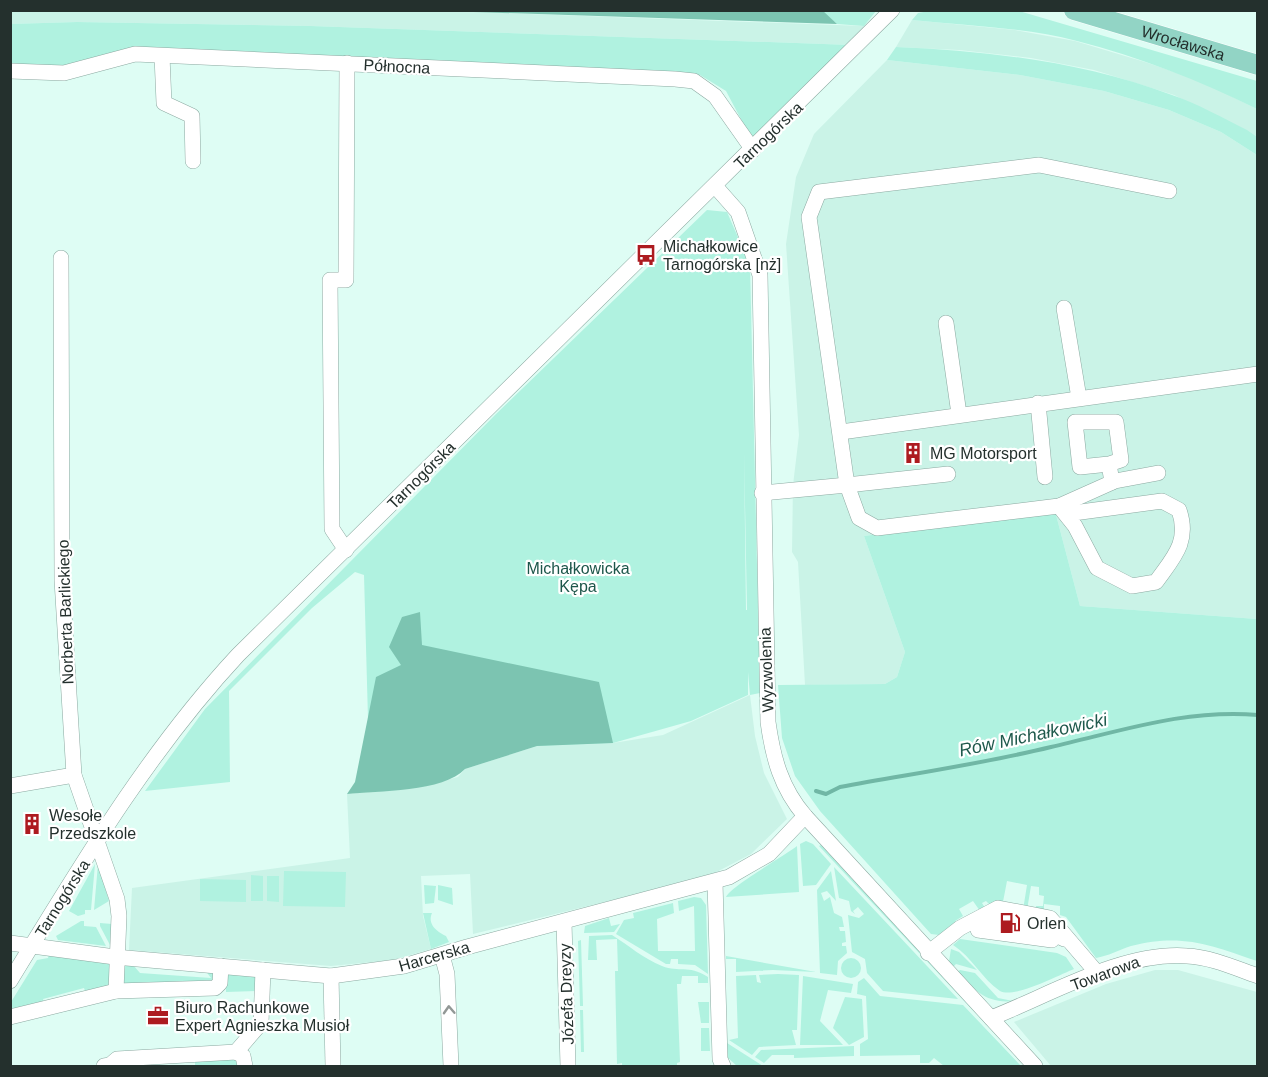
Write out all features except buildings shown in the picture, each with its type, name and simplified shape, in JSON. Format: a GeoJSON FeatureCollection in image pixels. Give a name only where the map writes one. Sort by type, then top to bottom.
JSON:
{"type":"FeatureCollection","features":[{"type":"Feature","properties":{"kind":"main road","name":"Wrocławska"},"geometry":{"type":"LineString","coordinates":[[1074,10],[1257,65]]}},
{"type":"Feature","properties":{"kind":"street","name":"Tarnogórska"},"geometry":{"type":"LineString","coordinates":[[10,981],[142,771],[202,693],[890,12]]}},
{"type":"Feature","properties":{"kind":"street","name":"Północna"},"geometry":{"type":"LineString","coordinates":[[10,71],[64,73],[121,56],[162,56],[694,81],[715,96],[753,150]]}},
{"type":"Feature","properties":{"kind":"street"},"geometry":{"type":"LineString","coordinates":[[162,56],[164,103],[192,116],[193,161]]}},
{"type":"Feature","properties":{"kind":"street"},"geometry":{"type":"LineString","coordinates":[[346,63],[346,280],[330,280],[332,529],[346,550]]}},
{"type":"Feature","properties":{"kind":"street"},"geometry":{"type":"LineString","coordinates":[[1062,510],[1075,526],[1097,568],[1132,586],[1155,582],[1179,549],[1185,526],[1179,510],[1162,501],[1062,510],[877,528],[859,518],[847,485],[809,217],[819,192],[1039,165],[1169,191]]}},
{"type":"Feature","properties":{"kind":"street","name":"Wyzwolenia"},"geometry":{"type":"LineString","coordinates":[[715,186],[738,212],[760,275],[762,494],[768,722],[780,779],[805,816],[928,953],[1035,1066]]}},
{"type":"Feature","properties":{"kind":"street","name":"Norberta Barlickiego"},"geometry":{"type":"LineString","coordinates":[[61,258],[62,580],[74,775],[117,899],[119,916],[115,957],[116,991]]}},
{"type":"Feature","properties":{"kind":"street"},"geometry":{"type":"LineString","coordinates":[[1064,308],[1082,397],[1091,422]]}},
{"type":"Feature","properties":{"kind":"street"},"geometry":{"type":"LineString","coordinates":[[946,323],[959,414]]}},
{"type":"Feature","properties":{"kind":"street"},"geometry":{"type":"LineString","coordinates":[[841,432],[1257,374]]}},
{"type":"Feature","properties":{"kind":"street"},"geometry":{"type":"LineString","coordinates":[[1038,403],[1045,477]]}},
{"type":"Feature","properties":{"kind":"street"},"geometry":{"type":"LineString","coordinates":[[1116,422],[1121,460],[1109,464],[1080,467],[1075,423],[1116,422]]}},
{"type":"Feature","properties":{"kind":"street"},"geometry":{"type":"LineString","coordinates":[[1109,464],[1112,482]]}},
{"type":"Feature","properties":{"kind":"street"},"geometry":{"type":"LineString","coordinates":[[1062,510],[1112,482],[1158,473]]}},
{"type":"Feature","properties":{"kind":"street"},"geometry":{"type":"LineString","coordinates":[[762,494],[948,474]]}},
{"type":"Feature","properties":{"kind":"street"},"geometry":{"type":"LineString","coordinates":[[10,786],[74,775]]}},
{"type":"Feature","properties":{"kind":"street","name":"Harcerska"},"geometry":{"type":"LineString","coordinates":[[10,943],[115,957],[331,975],[404,966],[715,882],[741,872],[769,854],[805,816]]}},
{"type":"Feature","properties":{"kind":"street"},"geometry":{"type":"LineString","coordinates":[[715,882],[720,1059],[723,1066]]}},
{"type":"Feature","properties":{"kind":"street"},"geometry":{"type":"LineString","coordinates":[[928,953],[960,928],[996,921],[1045,929],[1071,943],[1098,974]]}},
{"type":"Feature","properties":{"kind":"street","name":"Józefa Dreyzy"},"geometry":{"type":"LineString","coordinates":[[564,922],[568,1066]]}},
{"type":"Feature","properties":{"kind":"street"},"geometry":{"type":"LineString","coordinates":[[442,955],[447,974],[451,1066]]}},
{"type":"Feature","properties":{"kind":"street","name":"Towarowa"},"geometry":{"type":"LineString","coordinates":[[991,1018],[1098,974],[1142,959],[1174,955],[1209,960],[1257,976]]}},
{"type":"Feature","properties":{"kind":"street"},"geometry":{"type":"LineString","coordinates":[[10,1017],[116,991],[215,988],[220,983],[221,966]]}},
{"type":"Feature","properties":{"kind":"street"},"geometry":{"type":"LineString","coordinates":[[236,1052],[261,1023],[263,970]]}},
{"type":"Feature","properties":{"kind":"street"},"geometry":{"type":"LineString","coordinates":[[331,975],[333,1066]]}},
{"type":"Feature","properties":{"kind":"street"},"geometry":{"type":"LineString","coordinates":[[104,1066],[117,1059],[236,1052],[243,1056],[245,1066]]}},
{"type":"Feature","properties":{"kind":"shaded area"},"geometry":{"type":"Polygon","coordinates":[[[10,11],[444,11],[864,26],[851,45],[311,26],[77,22],[11,24],[10,11]]]}},
{"type":"Feature","properties":{"kind":"shaded area"},"geometry":{"type":"Polygon","coordinates":[[[912,20],[1015,30],[1075,41],[1145,62],[1201,81],[1257,109],[1257,137],[1174,95],[1094,70],[1031,58],[959,50],[896,47],[912,20]]]}},
{"type":"Feature","properties":{"kind":"shaded area"},"geometry":{"type":"Polygon","coordinates":[[[887,60],[1020,75],[1104,91],[1169,110],[1221,132],[1257,155],[1257,619],[1080,606],[1055,511],[864,536],[905,652],[897,677],[885,684],[805,685],[798,562],[792,552],[793,485],[799,435],[786,244],[796,177],[814,134],[887,60]]]}},
{"type":"Feature","properties":{"kind":"shaded area"},"geometry":{"type":"Polygon","coordinates":[[[750,695],[755,736],[764,773],[787,819],[751,854],[707,877],[473,934],[470,874],[421,876],[423,916],[431,949],[393,960],[331,966],[129,950],[132,888],[350,858],[347,794],[414,788],[458,777],[465,769],[537,746],[613,743],[663,735],[750,695]]]}},
{"type":"Feature","properties":{"kind":"shaded area"},"geometry":{"type":"Polygon","coordinates":[[[1155,970],[1178,970],[1257,992],[1257,1066],[1051,1066],[1014,1022],[1106,984],[1155,970]]]}},
{"type":"Feature","properties":{"kind":"green space"},"geometry":{"type":"Polygon","coordinates":[[[444,10],[822,10],[837,24],[444,11],[444,10]]]}},
{"type":"Feature","properties":{"kind":"green space"},"geometry":{"type":"Polygon","coordinates":[[[935,10],[1019,11],[1257,81],[1257,109],[1168,70],[1077,41],[1016,30],[912,20],[918,13],[935,10]]]}},
{"type":"Feature","properties":{"kind":"green space"},"geometry":{"type":"Polygon","coordinates":[[[822,11],[876,11],[864,26],[837,24],[822,11]]]}},
{"type":"Feature","properties":{"kind":"green space"},"geometry":{"type":"Polygon","coordinates":[[[77,22],[311,26],[851,45],[751,138],[726,91],[700,75],[187,53],[64,68],[11,65],[10,24],[77,22]]]}},
{"type":"Feature","properties":{"kind":"green space"},"geometry":{"type":"Polygon","coordinates":[[[896,47],[1002,55],[1105,74],[1172,95],[1247,130],[1257,137],[1257,155],[1221,132],[1169,110],[1104,91],[1020,75],[887,60],[896,47]]]}},
{"type":"Feature","properties":{"kind":"green space","name":"Michałkowicka Kępa"},"geometry":{"type":"Polygon","coordinates":[[[707,210],[727,212],[750,265],[760,693],[750,695],[748,672],[748,695],[691,721],[613,743],[537,746],[495,754],[403,788],[370,791],[364,575],[355,572],[312,608],[229,691],[230,782],[145,791],[205,709],[496,414],[707,210]],[[744,451],[746,610],[747,610],[744,451]]]}},
{"type":"Feature","properties":{"kind":"green space"},"geometry":{"type":"Polygon","coordinates":[[[1055,511],[1080,606],[1257,619],[1257,961],[1210,946],[1181,941],[1149,942],[1096,958],[1066,917],[1060,915],[1060,906],[1044,904],[1044,913],[1035,912],[1036,906],[1043,906],[1044,896],[1039,895],[1039,887],[1031,886],[1027,910],[1023,910],[1027,885],[1007,881],[1002,907],[990,905],[986,901],[982,903],[985,908],[980,911],[973,901],[959,909],[963,916],[955,921],[957,925],[939,935],[931,934],[820,811],[795,776],[782,738],[778,685],[885,684],[897,677],[905,652],[864,536],[1055,511]]]}},
{"type":"Feature","properties":{"kind":"green space"},"geometry":{"type":"Polygon","coordinates":[[[420,612],[422,645],[599,682],[613,743],[537,746],[465,769],[455,777],[442,782],[409,789],[347,794],[355,782],[376,677],[401,665],[389,647],[402,617],[420,612]]]}},
{"type":"Feature","properties":{"kind":"green space"},"geometry":{"type":"Polygon","coordinates":[[[806,841],[813,844],[831,864],[816,885],[803,886],[800,844],[806,841]]]}},
{"type":"Feature","properties":{"kind":"green space"},"geometry":{"type":"Polygon","coordinates":[[[821,845],[1011,1051],[819,846],[821,845]]]}},
{"type":"Feature","properties":{"kind":"green space"},"geometry":{"type":"Polygon","coordinates":[[[797,846],[799,892],[726,897],[747,879],[797,846]]]}},
{"type":"Feature","properties":{"kind":"green space"},"geometry":{"type":"Polygon","coordinates":[[[95,864],[91,910],[85,910],[85,914],[78,916],[69,911],[95,864]]]}},
{"type":"Feature","properties":{"kind":"green space"},"geometry":{"type":"Polygon","coordinates":[[[98,864],[109,901],[94,910],[98,864]]]}},
{"type":"Feature","properties":{"kind":"green space"},"geometry":{"type":"Polygon","coordinates":[[[834,867],[958,999],[883,991],[867,973],[865,959],[852,952],[848,915],[859,918],[864,914],[858,907],[853,911],[855,914],[851,911],[849,901],[839,898],[834,867]]]}},
{"type":"Feature","properties":{"kind":"green space"},"geometry":{"type":"Polygon","coordinates":[[[284,871],[346,872],[345,907],[283,906],[284,871]]]}},
{"type":"Feature","properties":{"kind":"green space"},"geometry":{"type":"Polygon","coordinates":[[[831,871],[836,901],[827,891],[821,893],[824,901],[830,897],[834,913],[842,917],[844,927],[839,927],[840,931],[845,931],[846,942],[842,943],[842,946],[846,946],[847,953],[838,961],[837,975],[820,973],[817,890],[831,871]]]}},
{"type":"Feature","properties":{"kind":"green space"},"geometry":{"type":"Polygon","coordinates":[[[251,875],[263,876],[263,901],[251,901],[251,875]]]}},
{"type":"Feature","properties":{"kind":"green space"},"geometry":{"type":"Polygon","coordinates":[[[267,876],[279,876],[279,902],[267,901],[267,876]]]}},
{"type":"Feature","properties":{"kind":"green space"},"geometry":{"type":"Polygon","coordinates":[[[200,879],[246,880],[246,902],[200,901],[200,879]]]}},
{"type":"Feature","properties":{"kind":"green space"},"geometry":{"type":"Polygon","coordinates":[[[424,885],[436,886],[434,903],[425,904],[424,885]]]}},
{"type":"Feature","properties":{"kind":"green space"},"geometry":{"type":"Polygon","coordinates":[[[438,885],[452,888],[453,905],[438,900],[438,885]]]}},
{"type":"Feature","properties":{"kind":"green space"},"geometry":{"type":"Polygon","coordinates":[[[694,897],[701,898],[706,905],[708,974],[695,965],[678,964],[678,959],[671,959],[670,964],[666,964],[616,934],[624,920],[634,918],[633,913],[673,903],[674,913],[657,919],[658,951],[695,951],[694,906],[679,911],[678,901],[694,897]]]}},
{"type":"Feature","properties":{"kind":"green space"},"geometry":{"type":"Polygon","coordinates":[[[423,913],[432,913],[432,924],[436,930],[446,936],[449,942],[431,949],[423,913]]]}},
{"type":"Feature","properties":{"kind":"green space"},"geometry":{"type":"Polygon","coordinates":[[[609,918],[611,926],[620,924],[614,932],[584,933],[585,926],[609,918]]]}},
{"type":"Feature","properties":{"kind":"green space"},"geometry":{"type":"Polygon","coordinates":[[[84,921],[84,926],[96,927],[106,946],[58,940],[56,936],[84,921]]]}},
{"type":"Feature","properties":{"kind":"green space"},"geometry":{"type":"Polygon","coordinates":[[[100,923],[112,924],[110,945],[100,926],[100,923]]]}},
{"type":"Feature","properties":{"kind":"green space"},"geometry":{"type":"Polygon","coordinates":[[[612,935],[655,963],[674,969],[694,971],[708,977],[708,983],[698,983],[698,976],[682,976],[681,984],[677,984],[680,1062],[677,1066],[622,1066],[622,1063],[617,1064],[615,971],[618,971],[617,939],[596,940],[597,960],[588,960],[589,936],[612,935]]]}},
{"type":"Feature","properties":{"kind":"green space"},"geometry":{"type":"Polygon","coordinates":[[[960,939],[1057,953],[1066,957],[1074,969],[1026,989],[1007,993],[1000,991],[953,945],[960,939]]]}},
{"type":"Feature","properties":{"kind":"green space"},"geometry":{"type":"Polygon","coordinates":[[[581,940],[583,1006],[580,1006],[578,941],[581,940]]]}},
{"type":"Feature","properties":{"kind":"green space"},"geometry":{"type":"Polygon","coordinates":[[[951,949],[959,952],[977,970],[956,964],[953,967],[949,961],[951,949]]]}},
{"type":"Feature","properties":{"kind":"green space"},"geometry":{"type":"Polygon","coordinates":[[[49,954],[109,963],[110,986],[87,996],[84,988],[43,999],[45,1007],[11,1015],[11,1002],[37,960],[48,958],[49,954]]]}},
{"type":"Feature","properties":{"kind":"green space"},"geometry":{"type":"Polygon","coordinates":[[[726,956],[816,972],[773,970],[736,972],[736,959],[726,959],[726,956]]]}},
{"type":"Feature","properties":{"kind":"green space"},"geometry":{"type":"Polygon","coordinates":[[[851,958],[858,961],[861,968],[858,975],[851,978],[844,975],[841,968],[844,961],[851,958]]]}},
{"type":"Feature","properties":{"kind":"green space"},"geometry":{"type":"Polygon","coordinates":[[[126,965],[133,965],[140,973],[211,978],[205,970],[217,971],[214,982],[124,987],[119,972],[126,965]]]}},
{"type":"Feature","properties":{"kind":"green space"},"geometry":{"type":"Polygon","coordinates":[[[960,970],[975,973],[998,998],[1013,1001],[988,998],[969,985],[957,972],[960,970]]]}},
{"type":"Feature","properties":{"kind":"green space"},"geometry":{"type":"Polygon","coordinates":[[[226,972],[255,975],[259,991],[226,992],[226,972]]]}},
{"type":"Feature","properties":{"kind":"green space"},"geometry":{"type":"Polygon","coordinates":[[[756,975],[757,982],[761,983],[759,975],[799,975],[797,1030],[792,1030],[796,1045],[759,1047],[752,1055],[729,1040],[738,1038],[736,976],[756,975]]]}},
{"type":"Feature","properties":{"kind":"green space"},"geometry":{"type":"Polygon","coordinates":[[[803,976],[853,984],[851,993],[828,990],[820,1021],[843,1045],[800,1045],[803,976]]]}},
{"type":"Feature","properties":{"kind":"green space"},"geometry":{"type":"Polygon","coordinates":[[[864,978],[880,996],[963,1005],[1021,1066],[944,1066],[934,1058],[929,1063],[920,1063],[920,1055],[860,1056],[860,1044],[868,1039],[866,996],[857,994],[858,982],[864,978]]]}},
{"type":"Feature","properties":{"kind":"green space"},"geometry":{"type":"Polygon","coordinates":[[[845,997],[862,999],[864,1037],[849,1045],[833,1028],[845,997]]]}},
{"type":"Feature","properties":{"kind":"green space"},"geometry":{"type":"Polygon","coordinates":[[[698,1002],[709,1002],[709,1023],[701,1023],[698,1002]]]}},
{"type":"Feature","properties":{"kind":"green space"},"geometry":{"type":"Polygon","coordinates":[[[580,1010],[583,1010],[584,1052],[581,1052],[580,1010]]]}},
{"type":"Feature","properties":{"kind":"green space"},"geometry":{"type":"Polygon","coordinates":[[[701,1028],[709,1028],[710,1051],[701,1051],[701,1028]]]}},
{"type":"Feature","properties":{"kind":"green space"},"geometry":{"type":"Polygon","coordinates":[[[725,1043],[763,1066],[737,1066],[727,1057],[725,1043]]]}},
{"type":"Feature","properties":{"kind":"green space"},"geometry":{"type":"Polygon","coordinates":[[[854,1046],[854,1056],[794,1058],[794,1055],[772,1055],[764,1063],[755,1057],[761,1050],[854,1046]]]}},
{"type":"Feature","properties":{"kind":"green space"},"geometry":{"type":"Polygon","coordinates":[[[195,1057],[234,1057],[242,1066],[195,1066],[195,1057]]]}},
{"type":"Feature","properties":{"kind":"waterway","name":"Rów Michałkowicki"},"geometry":{"type":"LineString","coordinates":[[816,791],[826,794],[840,787],[999,759],[1179,718],[1204,715],[1258,715]]}},
{"type":"Feature","properties":{"kind":"place","name":"Michałkowice Tarnogórska [nż]"},"geometry":{"type":"Point","coordinates":[646,255]}},
{"type":"Feature","properties":{"kind":"place","name":"MG Motorsport"},"geometry":{"type":"Point","coordinates":[913,453]}},
{"type":"Feature","properties":{"kind":"place","name":"Wesołe Przedszkole"},"geometry":{"type":"Point","coordinates":[32,824]}},
{"type":"Feature","properties":{"kind":"place","name":"Orlen"},"geometry":{"type":"Point","coordinates":[1010,923]}},
{"type":"Feature","properties":{"kind":"place","name":"Biuro Rachunkowe Expert Agnieszka Musioł"},"geometry":{"type":"Point","coordinates":[158,1016]}}]}
